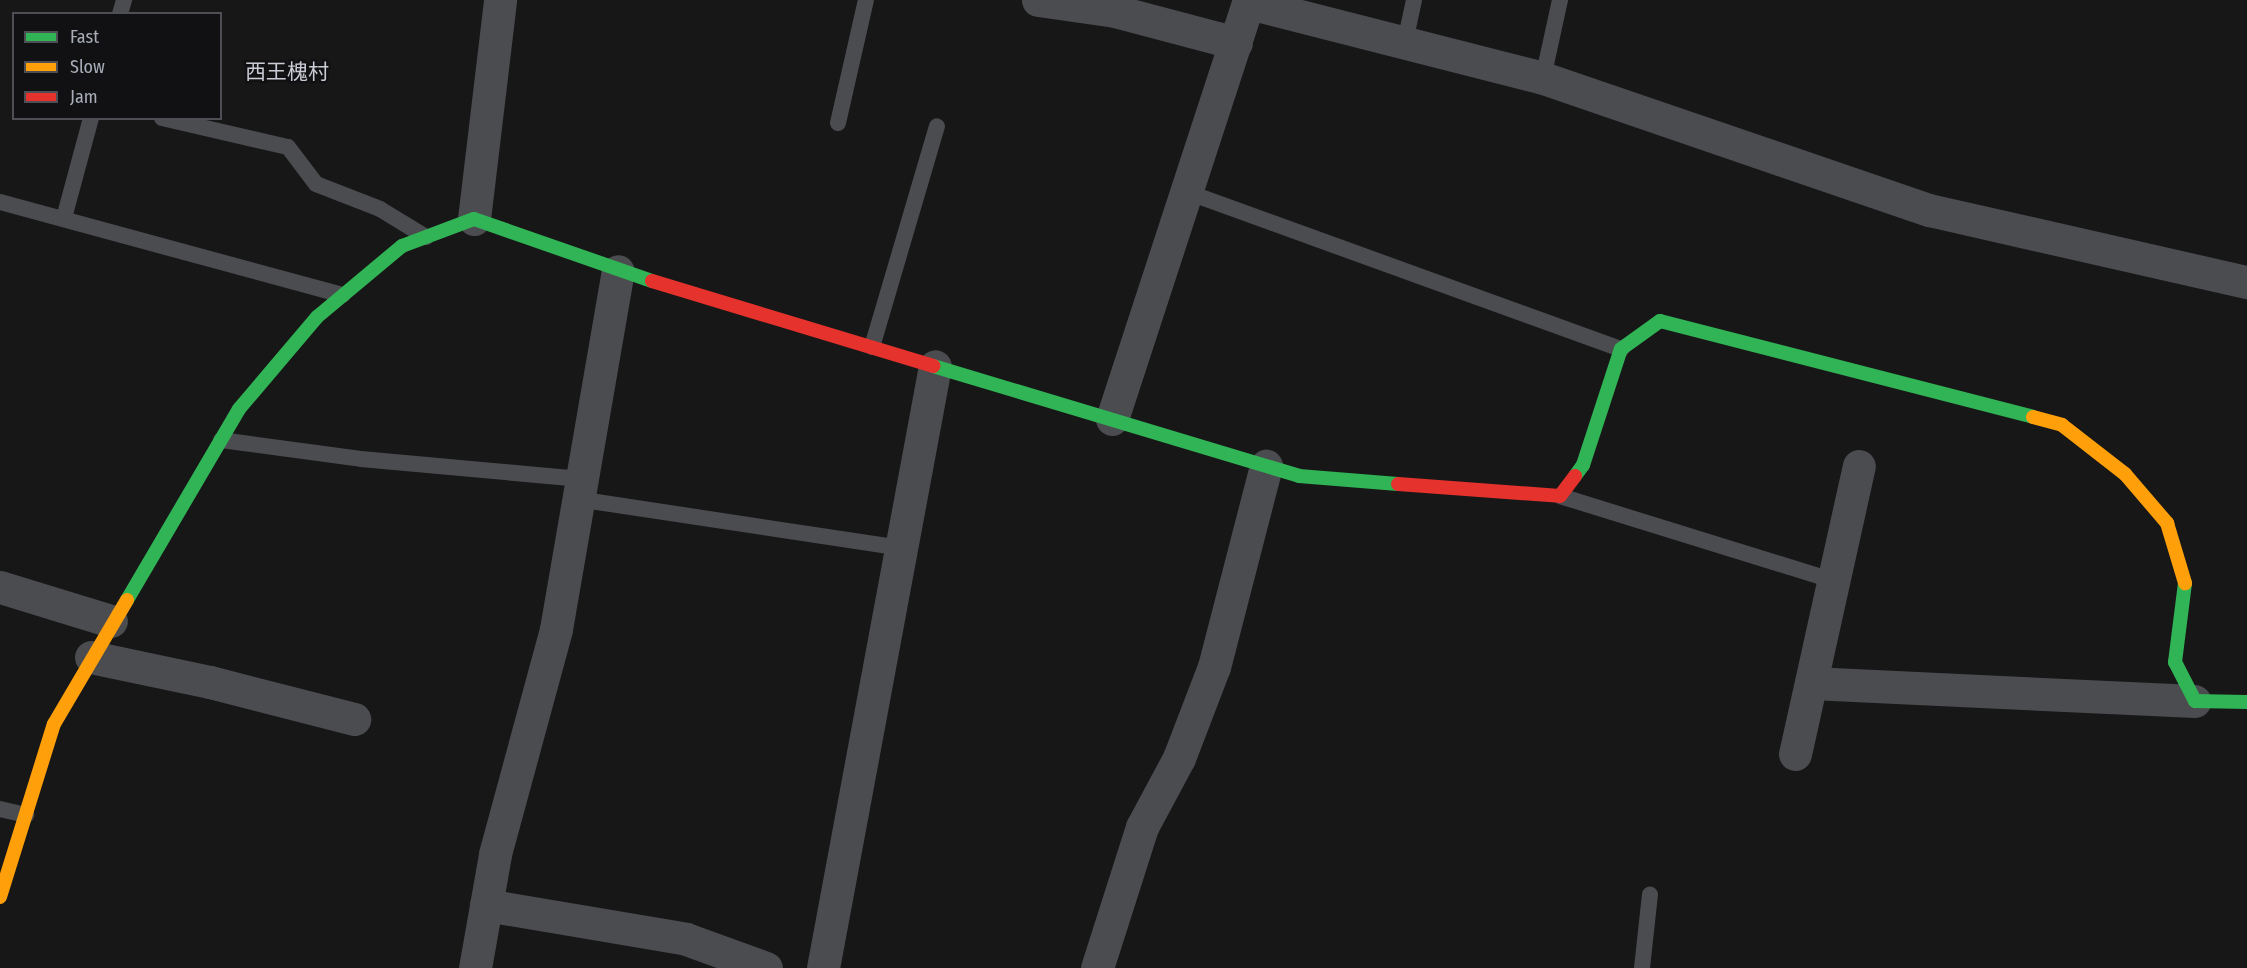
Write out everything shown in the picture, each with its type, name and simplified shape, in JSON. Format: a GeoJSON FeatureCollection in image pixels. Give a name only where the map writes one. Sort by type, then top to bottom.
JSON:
{"type":"FeatureCollection","features":[{"type":"Feature","properties":{"kind":"street"},"geometry":{"type":"LineString","coordinates":[[474,219],[500,0]]}},
{"type":"Feature","properties":{"kind":"street"},"geometry":{"type":"LineString","coordinates":[[1038,0],[1115,12],[1236,43]]}},
{"type":"Feature","properties":{"kind":"street"},"geometry":{"type":"LineString","coordinates":[[1112,419],[1249,1],[1544,78],[1929,210],[2247,282]]}},
{"type":"Feature","properties":{"kind":"street"},"geometry":{"type":"LineString","coordinates":[[0,897],[54,724],[111,621],[239,410],[317,317],[402,246],[474,219],[618,271],[1299,476],[1560,496],[1582,465],[1621,349],[1660,321],[2062,425],[2125,474],[2167,523],[2185,584],[2175,662],[2195,701]]}},
{"type":"Feature","properties":{"kind":"street"},"geometry":{"type":"LineString","coordinates":[[475,968],[495,854],[556,629],[618,271]]}},
{"type":"Feature","properties":{"kind":"street"},"geometry":{"type":"LineString","coordinates":[[824,968],[935,366]]}},
{"type":"Feature","properties":{"kind":"street"},"geometry":{"type":"LineString","coordinates":[[1097,968],[1142,827],[1179,758],[1214,668],[1266,466]]}},
{"type":"Feature","properties":{"kind":"street"},"geometry":{"type":"LineString","coordinates":[[1795,754],[1859,466]]}},
{"type":"Feature","properties":{"kind":"street"},"geometry":{"type":"LineString","coordinates":[[0,587],[111,621]]}},
{"type":"Feature","properties":{"kind":"street"},"geometry":{"type":"LineString","coordinates":[[91,657],[210,682],[354,719]]}},
{"type":"Feature","properties":{"kind":"street"},"geometry":{"type":"LineString","coordinates":[[1811,683],[2247,702]]}},
{"type":"Feature","properties":{"kind":"street"},"geometry":{"type":"LineString","coordinates":[[486,905],[686,939],[766,968]]}},
{"type":"Feature","properties":{"kind":"lane"},"geometry":{"type":"LineString","coordinates":[[838,123],[866,0]]}},
{"type":"Feature","properties":{"kind":"lane"},"geometry":{"type":"LineString","coordinates":[[1406,42],[1414,0]]}},
{"type":"Feature","properties":{"kind":"lane"},"geometry":{"type":"LineString","coordinates":[[1544,78],[1560,0]]}},
{"type":"Feature","properties":{"kind":"lane"},"geometry":{"type":"LineString","coordinates":[[64,218],[90,120]]}},
{"type":"Feature","properties":{"kind":"lane"},"geometry":{"type":"LineString","coordinates":[[171,120],[288,147],[316,184],[380,209],[426,237]]}},
{"type":"Feature","properties":{"kind":"lane"},"geometry":{"type":"LineString","coordinates":[[872,347],[937,126]]}},
{"type":"Feature","properties":{"kind":"lane"},"geometry":{"type":"LineString","coordinates":[[1187,192],[1621,349]]}},
{"type":"Feature","properties":{"kind":"lane"},"geometry":{"type":"LineString","coordinates":[[0,202],[343,295]]}},
{"type":"Feature","properties":{"kind":"lane"},"geometry":{"type":"LineString","coordinates":[[220,440],[579,489],[902,548]]}},
{"type":"Feature","properties":{"kind":"lane"},"geometry":{"type":"LineString","coordinates":[[1560,496],[1834,581]]}},
{"type":"Feature","properties":{"kind":"lane"},"geometry":{"type":"LineString","coordinates":[[0,809],[26,815]]}},
{"type":"Feature","properties":{"kind":"lane"},"geometry":{"type":"LineString","coordinates":[[1642,968],[1650,894]]}},
{"type":"Feature","properties":{"kind":"traffic: fast"},"geometry":{"type":"LineString","coordinates":[[127,600],[239,409],[317,317],[402,246],[474,219],[652,281]]}},
{"type":"Feature","properties":{"kind":"traffic: fast"},"geometry":{"type":"LineString","coordinates":[[1575,476],[1583,465],[1621,349],[1660,321],[2033,417]]}},
{"type":"Feature","properties":{"kind":"traffic: fast"},"geometry":{"type":"LineString","coordinates":[[933,366],[1299,476],[1398,484]]}},
{"type":"Feature","properties":{"kind":"traffic: fast"},"geometry":{"type":"LineString","coordinates":[[2185,583],[2175,662],[2195,701],[2247,702]]}},
{"type":"Feature","properties":{"kind":"traffic: slow"},"geometry":{"type":"LineString","coordinates":[[2033,417],[2062,425],[2125,474],[2167,523],[2185,583]]}},
{"type":"Feature","properties":{"kind":"traffic: slow"},"geometry":{"type":"LineString","coordinates":[[0,897],[54,724],[127,600]]}},
{"type":"Feature","properties":{"kind":"traffic: jam"},"geometry":{"type":"LineString","coordinates":[[652,281],[933,366]]}},
{"type":"Feature","properties":{"kind":"traffic: jam"},"geometry":{"type":"LineString","coordinates":[[1398,484],[1560,496],[1575,476]]}},
{"type":"Feature","properties":{"kind":"district","name":"西王槐村"},"geometry":{"type":"Point","coordinates":[287,72]}}]}
